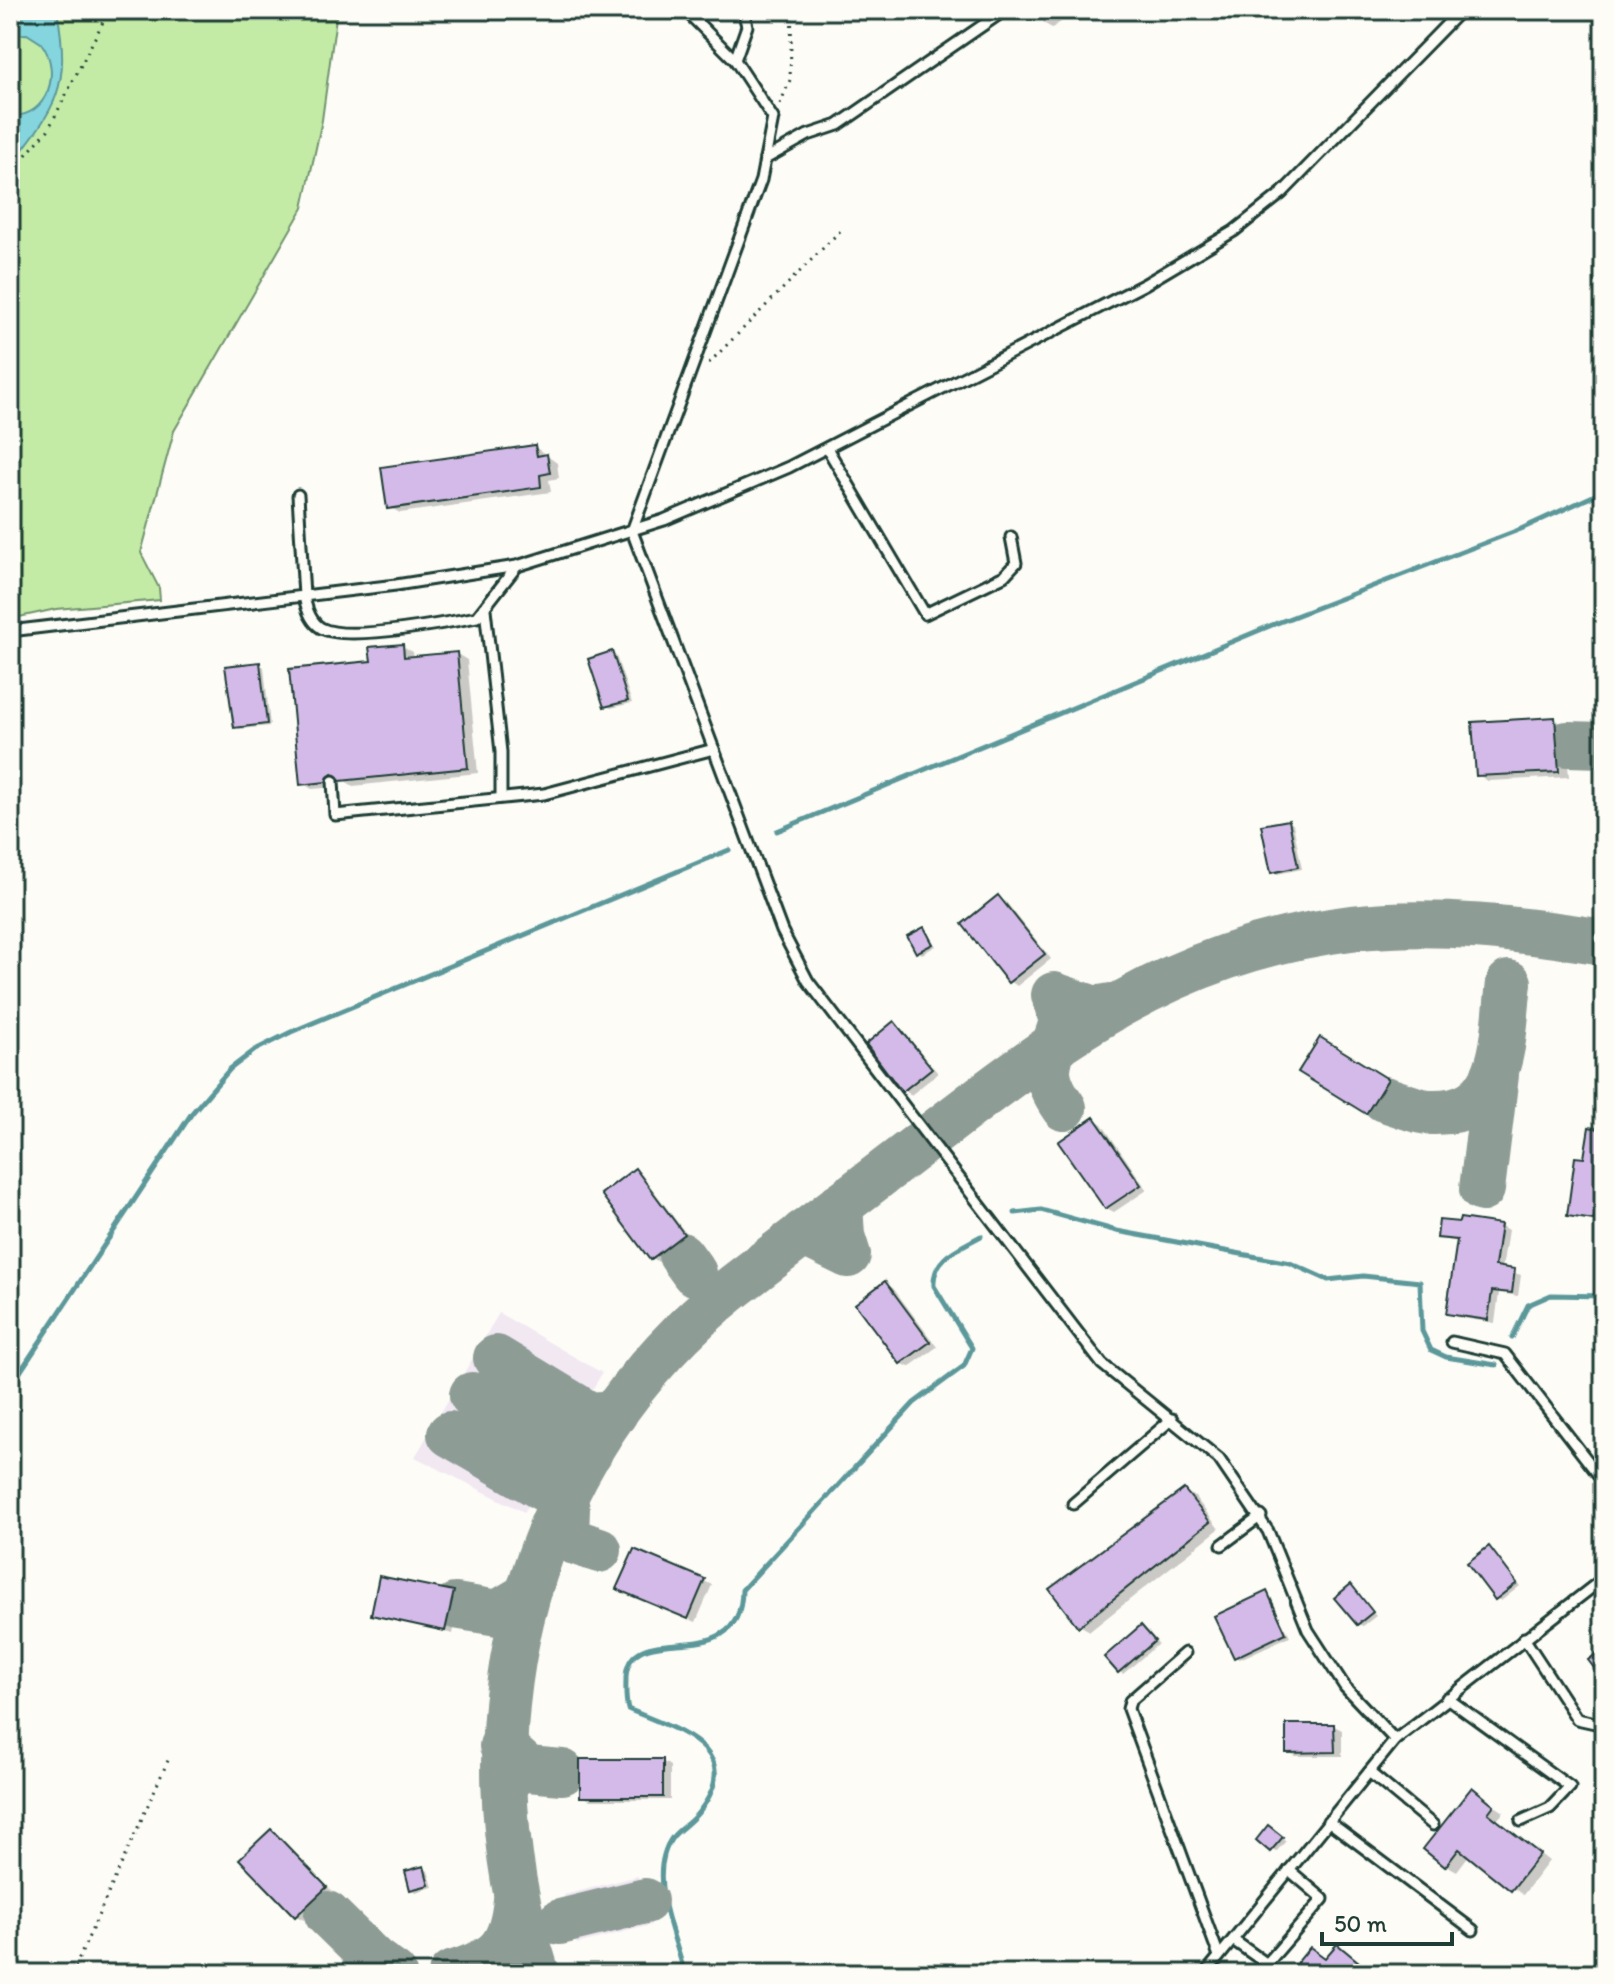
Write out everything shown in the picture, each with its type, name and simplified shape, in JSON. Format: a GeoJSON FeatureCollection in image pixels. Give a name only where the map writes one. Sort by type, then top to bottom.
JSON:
{"type":"FeatureCollection","features":[{"type":"Feature","properties":{"kind":"lane"},"geometry":{"type":"LineString","coordinates":[[685,10],[735,60],[773,118],[765,159],[689,382],[632,531],[782,931],[808,981],[1102,1364],[1219,1459],[1261,1516],[1308,1630],[1345,1687],[1395,1740]]}},
{"type":"Feature","properties":{"kind":"lane"},"geometry":{"type":"LineString","coordinates":[[735,60],[747,26],[743,10]]}},
{"type":"Feature","properties":{"kind":"lane"},"geometry":{"type":"LineString","coordinates":[[765,159],[808,135],[838,125],[1005,10]]}},
{"type":"Feature","properties":{"kind":"lane"},"geometry":{"type":"LineString","coordinates":[[10,631],[304,596],[517,566],[632,531],[789,467],[1145,284],[1234,231],[1282,193],[1461,10]]}},
{"type":"Feature","properties":{"kind":"lane"},"geometry":{"type":"LineString","coordinates":[[827,448],[925,614],[1004,576],[1016,563],[1011,537]]}},
{"type":"Feature","properties":{"kind":"lane"},"geometry":{"type":"LineString","coordinates":[[298,495],[304,596],[307,610],[320,627],[341,633],[424,626],[477,617],[517,566]]}},
{"type":"Feature","properties":{"kind":"lane"},"geometry":{"type":"LineString","coordinates":[[485,609],[501,752],[501,797]]}},
{"type":"Feature","properties":{"kind":"lane"},"geometry":{"type":"LineString","coordinates":[[333,781],[335,815],[544,794],[714,749]]}},
{"type":"Feature","properties":{"kind":"lane"},"geometry":{"type":"LineString","coordinates":[[1452,1342],[1505,1354],[1604,1482]]}},
{"type":"Feature","properties":{"kind":"lane"},"geometry":{"type":"LineString","coordinates":[[1073,1504],[1172,1419]]}},
{"type":"Feature","properties":{"kind":"lane"},"geometry":{"type":"LineString","coordinates":[[1222,1545],[1261,1516]]}},
{"type":"Feature","properties":{"kind":"lane"},"geometry":{"type":"LineString","coordinates":[[1205,1974],[1395,1740],[1604,1578]]}},
{"type":"Feature","properties":{"kind":"lane"},"geometry":{"type":"LineString","coordinates":[[1524,1638],[1577,1719],[1604,1725]]}},
{"type":"Feature","properties":{"kind":"lane"},"geometry":{"type":"LineString","coordinates":[[1185,1653],[1130,1701],[1128,1709],[1219,1956]]}},
{"type":"Feature","properties":{"kind":"lane"},"geometry":{"type":"LineString","coordinates":[[1447,1698],[1570,1787],[1550,1808],[1521,1821]]}},
{"type":"Feature","properties":{"kind":"lane"},"geometry":{"type":"LineString","coordinates":[[1369,1772],[1433,1825]]}},
{"type":"Feature","properties":{"kind":"lane"},"geometry":{"type":"LineString","coordinates":[[1328,1821],[1473,1930]]}},
{"type":"Feature","properties":{"kind":"lane"},"geometry":{"type":"LineString","coordinates":[[1258,1974],[1323,1899],[1289,1870]]}},
{"type":"Feature","properties":{"kind":"lane"},"geometry":{"type":"LineString","coordinates":[[1233,1940],[1267,1964]]}},
{"type":"Feature","properties":{"kind":"path"},"geometry":{"type":"LineString","coordinates":[[10,173],[48,130],[109,10]]}},
{"type":"Feature","properties":{"kind":"path"},"geometry":{"type":"LineString","coordinates":[[773,118],[790,80],[792,10]]}},
{"type":"Feature","properties":{"kind":"path"},"geometry":{"type":"LineString","coordinates":[[708,364],[844,227]]}},
{"type":"Feature","properties":{"kind":"path"},"geometry":{"type":"LineString","coordinates":[[72,1974],[170,1756]]}},
{"type":"Feature","properties":{"kind":"shaded area"},"geometry":{"type":"Polygon","coordinates":[[[499,1313],[602,1373],[524,1512],[415,1457],[499,1313]]]}},
{"type":"Feature","properties":{"kind":"shaded area"},"geometry":{"type":"Polygon","coordinates":[[[638,1876],[651,1925],[577,1944],[564,1895],[638,1876]]]}},
{"type":"Feature","properties":{"kind":"green space"},"geometry":{"type":"Polygon","coordinates":[[[10,10],[337,10],[322,120],[303,208],[174,431],[141,553],[159,588],[160,600],[56,609],[10,619],[10,10]]]}},
{"type":"Feature","properties":{"kind":"water"},"geometry":{"type":"Polygon","coordinates":[[[10,10],[57,10],[62,59],[61,78],[49,111],[10,166],[10,116],[23,115],[34,109],[42,101],[51,78],[47,54],[41,43],[27,34],[10,35],[10,10]]]}},
{"type":"Feature","properties":{"kind":"building"},"geometry":{"type":"Polygon","coordinates":[[[535,445],[537,456],[547,454],[550,473],[540,475],[541,487],[387,509],[381,467],[535,445]]]}},
{"type":"Feature","properties":{"kind":"building"},"geometry":{"type":"Polygon","coordinates":[[[403,644],[404,657],[457,652],[468,768],[340,781],[332,774],[326,782],[300,785],[289,669],[371,661],[369,647],[403,644]]]}},
{"type":"Feature","properties":{"kind":"building"},"geometry":{"type":"Polygon","coordinates":[[[612,651],[628,701],[604,707],[588,659],[612,651]]]}},
{"type":"Feature","properties":{"kind":"building"},"geometry":{"type":"Polygon","coordinates":[[[260,662],[267,724],[234,728],[225,666],[260,662]]]}},
{"type":"Feature","properties":{"kind":"building"},"geometry":{"type":"Polygon","coordinates":[[[1555,717],[1559,772],[1476,776],[1472,722],[1555,717]]]}},
{"type":"Feature","properties":{"kind":"building"},"geometry":{"type":"Polygon","coordinates":[[[1289,820],[1298,867],[1271,873],[1261,825],[1289,820]]]}},
{"type":"Feature","properties":{"kind":"building"},"geometry":{"type":"Polygon","coordinates":[[[998,895],[1045,954],[1008,983],[962,924],[998,895]]]}},
{"type":"Feature","properties":{"kind":"building"},"geometry":{"type":"Polygon","coordinates":[[[924,927],[933,944],[916,953],[907,936],[924,927]]]}},
{"type":"Feature","properties":{"kind":"building"},"geometry":{"type":"Polygon","coordinates":[[[894,1021],[932,1068],[902,1092],[866,1044],[894,1021]]]}},
{"type":"Feature","properties":{"kind":"building"},"geometry":{"type":"Polygon","coordinates":[[[1320,1037],[1388,1079],[1366,1114],[1298,1072],[1320,1037]]]}},
{"type":"Feature","properties":{"kind":"building"},"geometry":{"type":"Polygon","coordinates":[[[1094,1117],[1141,1185],[1105,1209],[1058,1142],[1094,1117]]]}},
{"type":"Feature","properties":{"kind":"building"},"geometry":{"type":"Polygon","coordinates":[[[1589,1127],[1604,1130],[1594,1220],[1567,1216],[1575,1157],[1584,1158],[1589,1127]]]}},
{"type":"Feature","properties":{"kind":"building"},"geometry":{"type":"Polygon","coordinates":[[[635,1168],[684,1234],[650,1260],[601,1194],[635,1168]]]}},
{"type":"Feature","properties":{"kind":"building"},"geometry":{"type":"Polygon","coordinates":[[[1460,1218],[1501,1224],[1495,1266],[1515,1269],[1512,1293],[1492,1291],[1488,1320],[1446,1314],[1457,1240],[1437,1238],[1439,1220],[1459,1222],[1460,1218]]]}},
{"type":"Feature","properties":{"kind":"building"},"geometry":{"type":"Polygon","coordinates":[[[885,1281],[930,1342],[900,1364],[855,1304],[885,1281]]]}},
{"type":"Feature","properties":{"kind":"building"},"geometry":{"type":"Polygon","coordinates":[[[1184,1489],[1210,1522],[1078,1627],[1049,1589],[1184,1489]]]}},
{"type":"Feature","properties":{"kind":"building"},"geometry":{"type":"Polygon","coordinates":[[[1489,1546],[1517,1583],[1495,1600],[1467,1563],[1489,1546]]]}},
{"type":"Feature","properties":{"kind":"building"},"geometry":{"type":"Polygon","coordinates":[[[634,1549],[705,1579],[688,1619],[616,1589],[634,1549]]]}},
{"type":"Feature","properties":{"kind":"building"},"geometry":{"type":"Polygon","coordinates":[[[379,1576],[454,1591],[445,1631],[371,1615],[379,1576]]]}},
{"type":"Feature","properties":{"kind":"building"},"geometry":{"type":"Polygon","coordinates":[[[1351,1584],[1373,1612],[1357,1625],[1334,1598],[1351,1584]]]}},
{"type":"Feature","properties":{"kind":"building"},"geometry":{"type":"Polygon","coordinates":[[[1267,1591],[1286,1633],[1234,1658],[1214,1616],[1267,1591]]]}},
{"type":"Feature","properties":{"kind":"building"},"geometry":{"type":"Polygon","coordinates":[[[1141,1625],[1155,1641],[1118,1673],[1104,1657],[1141,1625]]]}},
{"type":"Feature","properties":{"kind":"building"},"geometry":{"type":"Polygon","coordinates":[[[1604,1648],[1604,1681],[1588,1660],[1604,1648]]]}},
{"type":"Feature","properties":{"kind":"building"},"geometry":{"type":"Polygon","coordinates":[[[1286,1724],[1334,1724],[1335,1752],[1286,1753],[1286,1724]]]}},
{"type":"Feature","properties":{"kind":"building"},"geometry":{"type":"Polygon","coordinates":[[[580,1759],[663,1759],[663,1797],[580,1797],[580,1759]]]}},
{"type":"Feature","properties":{"kind":"building"},"geometry":{"type":"Polygon","coordinates":[[[1472,1787],[1494,1805],[1488,1813],[1540,1854],[1511,1891],[1459,1849],[1445,1867],[1423,1849],[1472,1787]]]}},
{"type":"Feature","properties":{"kind":"building"},"geometry":{"type":"Polygon","coordinates":[[[1268,1825],[1283,1837],[1270,1852],[1256,1840],[1268,1825]]]}},
{"type":"Feature","properties":{"kind":"building"},"geometry":{"type":"Polygon","coordinates":[[[271,1829],[327,1887],[295,1917],[239,1859],[271,1829]]]}},
{"type":"Feature","properties":{"kind":"building"},"geometry":{"type":"Polygon","coordinates":[[[424,1866],[429,1885],[410,1890],[405,1871],[424,1866]]]}},
{"type":"Feature","properties":{"kind":"building"},"geometry":{"type":"Polygon","coordinates":[[[1337,1944],[1360,1963],[1352,1974],[1288,1974],[1310,1947],[1325,1958],[1337,1944]]]}},
{"type":"Feature","properties":{"kind":"waterway"},"geometry":{"type":"LineString","coordinates":[[777,831],[1272,625],[1521,529],[1604,491]]}},
{"type":"Feature","properties":{"kind":"waterway"},"geometry":{"type":"LineString","coordinates":[[10,1387],[192,1113],[230,1069],[255,1050],[291,1032],[729,850]]}},
{"type":"Feature","properties":{"kind":"waterway"},"geometry":{"type":"LineString","coordinates":[[1015,1213],[1041,1210],[1117,1231],[1290,1263],[1328,1280],[1363,1276],[1420,1282],[1422,1331],[1431,1350],[1446,1357],[1496,1365]]}},
{"type":"Feature","properties":{"kind":"waterway"},"geometry":{"type":"LineString","coordinates":[[713,1974],[683,1968],[666,1912],[661,1882],[664,1855],[670,1840],[698,1813],[712,1791],[715,1772],[711,1757],[699,1744],[628,1709],[626,1678],[632,1659],[645,1649],[705,1640],[724,1633],[737,1617],[742,1590],[914,1403],[964,1366],[972,1348],[934,1286],[935,1276],[942,1261],[956,1249],[981,1236]]}},
{"type":"Feature","properties":{"kind":"waterway"},"geometry":{"type":"LineString","coordinates":[[1512,1338],[1528,1305],[1551,1295],[1604,1296]]}},
{"type":"Feature","properties":{"kind":"taxiway"},"geometry":{"type":"LineString","coordinates":[[1567,744],[1604,745]]}},
{"type":"Feature","properties":{"kind":"taxiway"},"geometry":{"type":"LineString","coordinates":[[537,1974],[514,1879],[504,1784],[509,1689],[527,1598],[559,1510],[604,1427],[664,1352],[736,1285],[1019,1069],[1119,1005],[1172,979],[1227,957],[1286,940],[1383,925],[1478,926],[1604,942]]}},
{"type":"Feature","properties":{"kind":"taxiway"},"geometry":{"type":"LineString","coordinates":[[1384,1099],[1432,1112],[1457,1109],[1475,1100],[1488,1087],[1502,1049],[1509,983]]}},
{"type":"Feature","properties":{"kind":"taxiway"},"geometry":{"type":"LineString","coordinates":[[1064,1108],[1048,1073],[1050,1056],[1062,1021],[1054,995],[1095,1009],[1112,1006]]}},
{"type":"Feature","properties":{"kind":"taxiway"},"geometry":{"type":"LineString","coordinates":[[1482,1189],[1496,1075]]}},
{"type":"Feature","properties":{"kind":"taxiway"},"geometry":{"type":"LineString","coordinates":[[803,1233],[848,1255],[842,1236],[840,1205]]}},
{"type":"Feature","properties":{"kind":"taxiway"},"geometry":{"type":"LineString","coordinates":[[681,1255],[694,1273]]}},
{"type":"Feature","properties":{"kind":"taxiway"},"geometry":{"type":"LineString","coordinates":[[496,1358],[590,1415],[615,1413]]}},
{"type":"Feature","properties":{"kind":"taxiway"},"geometry":{"type":"LineString","coordinates":[[472,1395],[569,1453],[585,1456],[590,1452]]}},
{"type":"Feature","properties":{"kind":"taxiway"},"geometry":{"type":"LineString","coordinates":[[450,1434],[543,1488]]}},
{"type":"Feature","properties":{"kind":"taxiway"},"geometry":{"type":"LineString","coordinates":[[562,1503],[567,1509],[566,1535],[572,1541],[599,1550]]}},
{"type":"Feature","properties":{"kind":"taxiway"},"geometry":{"type":"LineString","coordinates":[[455,1606],[498,1613],[526,1596]]}},
{"type":"Feature","properties":{"kind":"taxiway"},"geometry":{"type":"LineString","coordinates":[[502,1746],[528,1769],[562,1772]]}},
{"type":"Feature","properties":{"kind":"taxiway"},"geometry":{"type":"LineString","coordinates":[[451,1974],[480,1963],[499,1950],[510,1930],[516,1900]]}},
{"type":"Feature","properties":{"kind":"taxiway"},"geometry":{"type":"LineString","coordinates":[[560,1922],[645,1901]]}},
{"type":"Feature","properties":{"kind":"taxiway"},"geometry":{"type":"LineString","coordinates":[[327,1914],[374,1960],[394,1974]]}}]}
